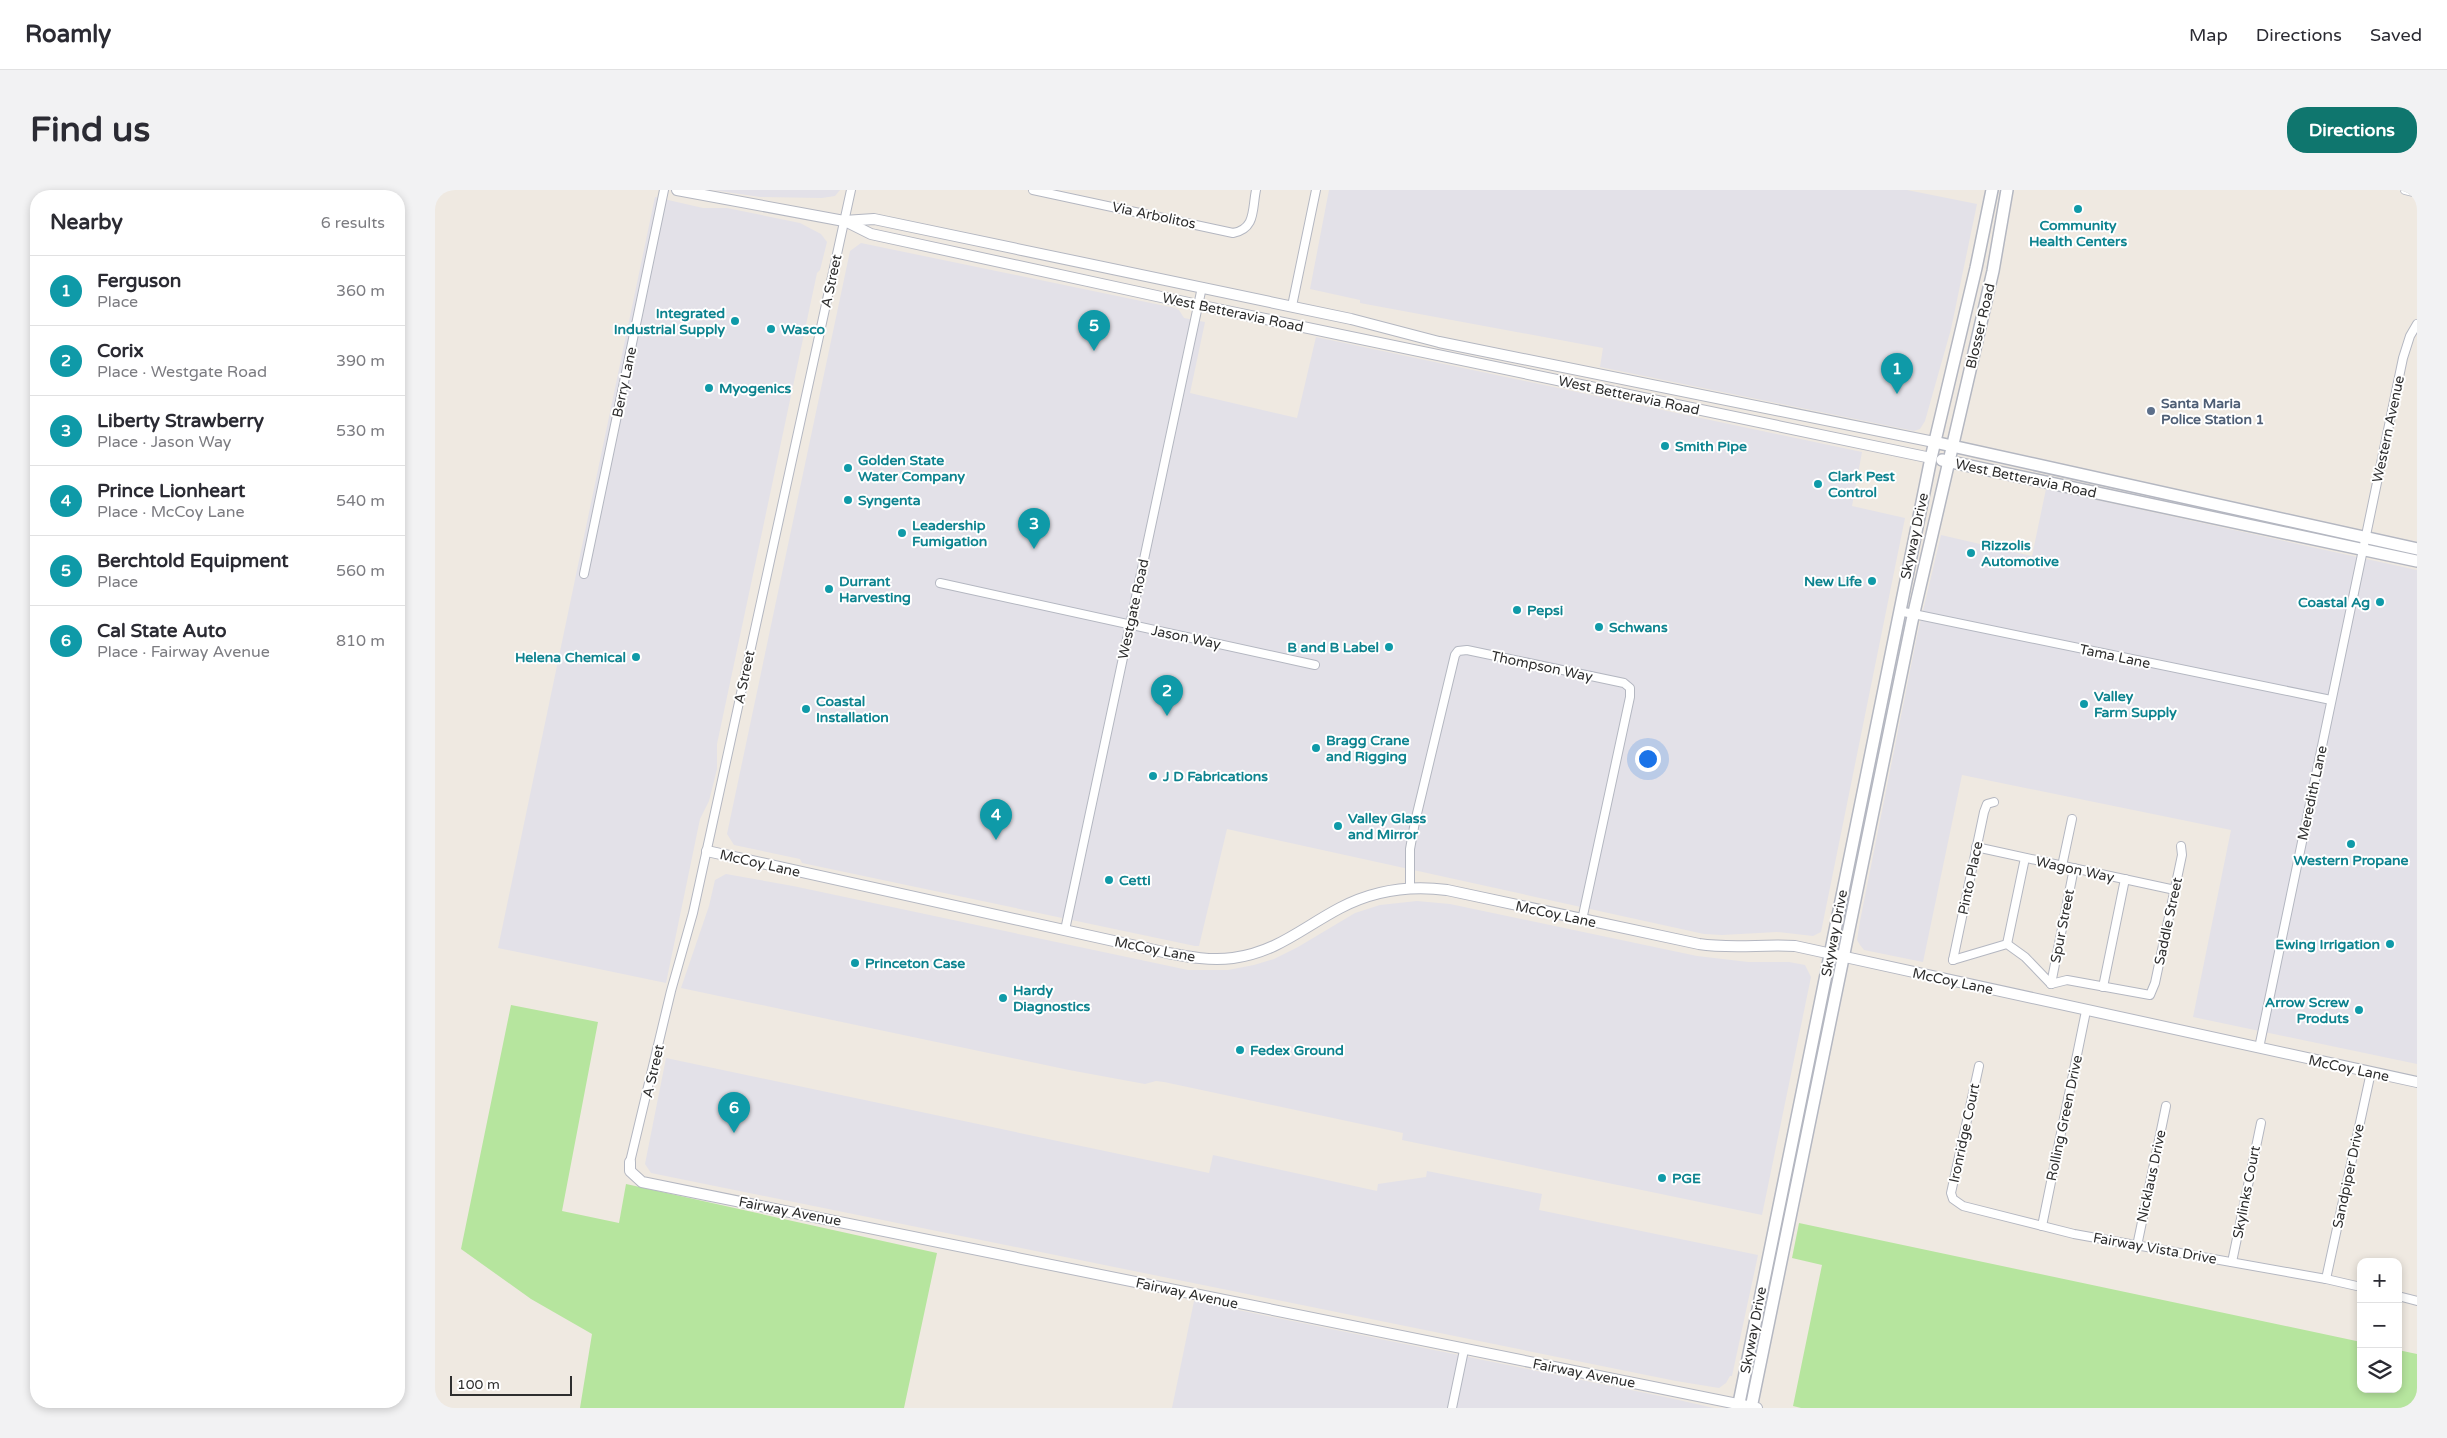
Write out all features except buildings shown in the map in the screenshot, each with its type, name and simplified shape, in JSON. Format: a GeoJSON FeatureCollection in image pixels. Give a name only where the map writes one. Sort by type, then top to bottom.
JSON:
{"type":"FeatureCollection","features":[{"type":"Feature","properties":{"kind":"main road","name":"Blosser Road"},"geometry":{"type":"LineString","coordinates":[[1931,458],[1976,268],[1991,190]]}},
{"type":"Feature","properties":{"kind":"main road","name":"Blosser Road"},"geometry":{"type":"LineString","coordinates":[[1948,461],[1993,271],[2007,190]]}},
{"type":"Feature","properties":{"kind":"main road","name":"West Betteravia Road"},"geometry":{"type":"LineString","coordinates":[[1934,442],[2363,543],[2417,561]]}},
{"type":"Feature","properties":{"kind":"main road","name":"West Betteravia Road"},"geometry":{"type":"LineString","coordinates":[[1931,458],[2363,543],[2417,549]]}},
{"type":"Feature","properties":{"kind":"main road","name":"Skyway Drive"},"geometry":{"type":"LineString","coordinates":[[1738,1406],[1931,458]]}},
{"type":"Feature","properties":{"kind":"main road","name":"Skyway Drive"},"geometry":{"type":"LineString","coordinates":[[1753,1408],[1914,614],[1948,461]]}},
{"type":"Feature","properties":{"kind":"street","name":"Berry Lane"},"geometry":{"type":"LineString","coordinates":[[585,574],[664,190]]}},
{"type":"Feature","properties":{"kind":"street","name":"West Betteravia Road"},"geometry":{"type":"LineString","coordinates":[[677,190],[844,220],[874,219],[1292,306],[1439,342],[1934,442]]}},
{"type":"Feature","properties":{"kind":"street","name":"A Street"},"geometry":{"type":"LineString","coordinates":[[630,1162],[636,1144],[671,991],[693,914],[851,190]]}},
{"type":"Feature","properties":{"kind":"street","name":"Via Arbolitos"},"geometry":{"type":"LineString","coordinates":[[1033,190],[1233,233],[1244,231],[1250,224],[1256,190]]}},
{"type":"Feature","properties":{"kind":"street"},"geometry":{"type":"LineString","coordinates":[[1292,306],[1316,190]]}},
{"type":"Feature","properties":{"kind":"street"},"geometry":{"type":"LineString","coordinates":[[2405,190],[2417,192]]}},
{"type":"Feature","properties":{"kind":"street","name":"West Betteravia Road"},"geometry":{"type":"LineString","coordinates":[[844,220],[871,234],[1198,306],[1931,458]]}},
{"type":"Feature","properties":{"kind":"street","name":"Westgate Road"},"geometry":{"type":"LineString","coordinates":[[1065,930],[1202,287]]}},
{"type":"Feature","properties":{"kind":"street","name":"Western Avenue"},"geometry":{"type":"LineString","coordinates":[[2363,543],[2403,358],[2410,336],[2417,324]]}},
{"type":"Feature","properties":{"kind":"street","name":"Meredith Lane"},"geometry":{"type":"LineString","coordinates":[[2259,1048],[2363,543]]}},
{"type":"Feature","properties":{"kind":"street","name":"Jason Way"},"geometry":{"type":"LineString","coordinates":[[940,583],[1315,665]]}},
{"type":"Feature","properties":{"kind":"street","name":"Tama Lane"},"geometry":{"type":"LineString","coordinates":[[1899,611],[2331,700]]}},
{"type":"Feature","properties":{"kind":"street","name":"Thompson Way"},"geometry":{"type":"LineString","coordinates":[[1410,887],[1410,849],[1415,822],[1450,673],[1455,655],[1458,651],[1467,650],[1624,683],[1630,688],[1630,697],[1581,920]]}},
{"type":"Feature","properties":{"kind":"street","name":"Pinto Place"},"geometry":{"type":"LineString","coordinates":[[1994,802],[1990,802],[1985,807],[1953,960],[2007,944]]}},
{"type":"Feature","properties":{"kind":"street"},"geometry":{"type":"LineString","coordinates":[[2062,866],[2072,819]]}},
{"type":"Feature","properties":{"kind":"street","name":"Saddle Street"},"geometry":{"type":"LineString","coordinates":[[2103,987],[2150,995],[2155,983],[2175,890],[2182,855],[2181,846]]}},
{"type":"Feature","properties":{"kind":"street","name":"Wagon Way"},"geometry":{"type":"LineString","coordinates":[[1976,847],[2175,890]]}},
{"type":"Feature","properties":{"kind":"street","name":"McCoy Lane"},"geometry":{"type":"LineString","coordinates":[[707,851],[1173,954],[1208,958],[1231,958],[1273,946],[1299,934],[1352,902],[1377,892],[1410,887],[1447,890],[1581,920],[1723,948],[1772,944],[1795,946],[2417,1082]]}},
{"type":"Feature","properties":{"kind":"street"},"geometry":{"type":"LineString","coordinates":[[2025,858],[2007,944],[2025,957],[2051,984],[2067,980],[2103,987],[2125,879]]}},
{"type":"Feature","properties":{"kind":"street","name":"Spur Street"},"geometry":{"type":"LineString","coordinates":[[2051,984],[2074,868]]}},
{"type":"Feature","properties":{"kind":"street","name":"Rolling Green Drive"},"geometry":{"type":"LineString","coordinates":[[2042,1226],[2086,1011]]}},
{"type":"Feature","properties":{"kind":"street","name":"Ironridge Court"},"geometry":{"type":"LineString","coordinates":[[1953,1199],[1951,1193],[1979,1066]]}},
{"type":"Feature","properties":{"kind":"street","name":"Sandpiper Drive"},"geometry":{"type":"LineString","coordinates":[[2325,1279],[2371,1072]]}},
{"type":"Feature","properties":{"kind":"street","name":"Nicklaus Drive"},"geometry":{"type":"LineString","coordinates":[[2137,1246],[2166,1106]]}},
{"type":"Feature","properties":{"kind":"street","name":"Skylinks Court"},"geometry":{"type":"LineString","coordinates":[[2232,1262],[2261,1123]]}},
{"type":"Feature","properties":{"kind":"street","name":"Fairway Avenue"},"geometry":{"type":"LineString","coordinates":[[630,1162],[630,1171],[642,1182],[901,1233],[1753,1408]]}},
{"type":"Feature","properties":{"kind":"street","name":"Fairway Vista Drive"},"geometry":{"type":"LineString","coordinates":[[1953,1199],[1968,1209],[2042,1226],[2137,1246],[2357,1286]]}},
{"type":"Feature","properties":{"kind":"street"},"geometry":{"type":"LineString","coordinates":[[2402,1297],[2417,1301]]}},
{"type":"Feature","properties":{"kind":"street"},"geometry":{"type":"LineString","coordinates":[[1452,1408],[1464,1350]]}},
{"type":"Feature","properties":{"kind":"shaded area"},"geometry":{"type":"Polygon","coordinates":[[[713,190],[840,190],[835,196],[822,198],[760,197],[713,190]]]}},
{"type":"Feature","properties":{"kind":"shaded area"},"geometry":{"type":"Polygon","coordinates":[[[1329,190],[1907,190],[1977,204],[1951,329],[1925,421],[1920,429],[1914,431],[1600,367],[1603,348],[1360,303],[1360,300],[1310,289],[1329,190]]]}},
{"type":"Feature","properties":{"kind":"shaded area"},"geometry":{"type":"Polygon","coordinates":[[[655,197],[703,208],[727,208],[800,223],[821,234],[827,242],[820,270],[817,273],[717,744],[717,769],[709,801],[700,819],[666,983],[498,948],[655,197]]]}},
{"type":"Feature","properties":{"kind":"shaded area"},"geometry":{"type":"Polygon","coordinates":[[[861,243],[1175,308],[1179,310],[1184,318],[1205,322],[1190,393],[1297,418],[1316,337],[1862,452],[1852,506],[1905,518],[1821,932],[1813,936],[1777,932],[1704,934],[1227,829],[1199,946],[1195,946],[802,863],[800,859],[734,845],[727,834],[850,251],[861,243]]]}},
{"type":"Feature","properties":{"kind":"shaded area"},"geometry":{"type":"Polygon","coordinates":[[[2046,489],[2417,570],[2417,1064],[2193,1017],[2231,830],[1962,775],[1923,962],[1864,950],[1860,945],[1857,940],[1860,921],[1917,636],[1941,535],[2032,556],[2046,489]]]}},
{"type":"Feature","properties":{"kind":"shaded area"},"geometry":{"type":"Polygon","coordinates":[[[726,874],[793,886],[1188,970],[1228,970],[1274,959],[1355,913],[1380,905],[1417,901],[1450,904],[1697,956],[1748,962],[1789,962],[1805,965],[1811,977],[1762,1215],[1402,1140],[1403,1133],[1164,1082],[1156,1081],[1145,1084],[1069,1070],[681,988],[709,906],[715,880],[726,874]]]}},
{"type":"Feature","properties":{"kind":"shaded area"},"geometry":{"type":"Polygon","coordinates":[[[666,1058],[1209,1173],[1213,1155],[1377,1191],[1378,1184],[1426,1177],[1427,1171],[1542,1194],[1539,1210],[1758,1255],[1732,1376],[1719,1388],[1676,1381],[651,1173],[645,1164],[666,1058]]]}},
{"type":"Feature","properties":{"kind":"shaded area"},"geometry":{"type":"Polygon","coordinates":[[[1194,1301],[1670,1398],[1714,1408],[1172,1408],[1194,1301]]]}},
{"type":"Feature","properties":{"kind":"green space"},"geometry":{"type":"Polygon","coordinates":[[[511,1005],[598,1022],[562,1211],[619,1223],[626,1184],[937,1253],[904,1408],[580,1408],[592,1334],[531,1299],[461,1249],[511,1005]]]}},
{"type":"Feature","properties":{"kind":"green space"},"geometry":{"type":"Polygon","coordinates":[[[1799,1223],[2357,1341],[2357,1393],[2402,1393],[2402,1351],[2417,1354],[2417,1408],[1801,1408],[1793,1406],[1822,1265],[1792,1258],[1799,1223]]]}},
{"type":"Feature","properties":{"kind":"place","name":"Community Health Centers"},"geometry":{"type":"Point","coordinates":[2078,209]}},
{"type":"Feature","properties":{"kind":"place","name":"Integrated Industrial Supply"},"geometry":{"type":"Point","coordinates":[735,321]}},
{"type":"Feature","properties":{"kind":"place","name":"Wasco"},"geometry":{"type":"Point","coordinates":[771,329]}},
{"type":"Feature","properties":{"kind":"place","name":"Berchtold Equipment"},"geometry":{"type":"Point","coordinates":[1094,351]}},
{"type":"Feature","properties":{"kind":"place","name":"Myogenics"},"geometry":{"type":"Point","coordinates":[709,388]}},
{"type":"Feature","properties":{"kind":"place","name":"Ferguson"},"geometry":{"type":"Point","coordinates":[1897,394]}},
{"type":"Feature","properties":{"kind":"place","name":"Santa Maria Police Station 1"},"geometry":{"type":"Point","coordinates":[2151,411]}},
{"type":"Feature","properties":{"kind":"place","name":"Smith Pipe"},"geometry":{"type":"Point","coordinates":[1665,446]}},
{"type":"Feature","properties":{"kind":"place","name":"Golden State Water Company"},"geometry":{"type":"Point","coordinates":[848,468]}},
{"type":"Feature","properties":{"kind":"place","name":"Clark Pest Control"},"geometry":{"type":"Point","coordinates":[1818,484]}},
{"type":"Feature","properties":{"kind":"place","name":"Syngenta"},"geometry":{"type":"Point","coordinates":[848,500]}},
{"type":"Feature","properties":{"kind":"place","name":"Leadership Fumigation"},"geometry":{"type":"Point","coordinates":[902,533]}},
{"type":"Feature","properties":{"kind":"place","name":"Liberty Strawberry"},"geometry":{"type":"Point","coordinates":[1034,549]}},
{"type":"Feature","properties":{"kind":"place","name":"Rizzolis Automotive"},"geometry":{"type":"Point","coordinates":[1971,553]}},
{"type":"Feature","properties":{"kind":"place","name":"New Life"},"geometry":{"type":"Point","coordinates":[1872,581]}},
{"type":"Feature","properties":{"kind":"place","name":"Durrant Harvesting"},"geometry":{"type":"Point","coordinates":[829,589]}},
{"type":"Feature","properties":{"kind":"place","name":"Coastal Ag"},"geometry":{"type":"Point","coordinates":[2380,602]}},
{"type":"Feature","properties":{"kind":"place","name":"Pepsi"},"geometry":{"type":"Point","coordinates":[1517,610]}},
{"type":"Feature","properties":{"kind":"place","name":"Schwans"},"geometry":{"type":"Point","coordinates":[1599,627]}},
{"type":"Feature","properties":{"kind":"place","name":"B and B Label"},"geometry":{"type":"Point","coordinates":[1389,647]}},
{"type":"Feature","properties":{"kind":"place","name":"Helena Chemical"},"geometry":{"type":"Point","coordinates":[636,657]}},
{"type":"Feature","properties":{"kind":"place","name":"Valley Farm Supply"},"geometry":{"type":"Point","coordinates":[2084,704]}},
{"type":"Feature","properties":{"kind":"place","name":"Coastal Installation"},"geometry":{"type":"Point","coordinates":[806,709]}},
{"type":"Feature","properties":{"kind":"place","name":"Corix"},"geometry":{"type":"Point","coordinates":[1167,716]}},
{"type":"Feature","properties":{"kind":"place","name":"Bragg Crane and Rigging"},"geometry":{"type":"Point","coordinates":[1316,748]}},
{"type":"Feature","properties":{"kind":"place","name":"J D Fabrications"},"geometry":{"type":"Point","coordinates":[1153,776]}},
{"type":"Feature","properties":{"kind":"place","name":"Valley Glass and Mirror"},"geometry":{"type":"Point","coordinates":[1338,826]}},
{"type":"Feature","properties":{"kind":"place","name":"Prince Lionheart"},"geometry":{"type":"Point","coordinates":[996,840]}},
{"type":"Feature","properties":{"kind":"place","name":"Western Propane"},"geometry":{"type":"Point","coordinates":[2351,844]}},
{"type":"Feature","properties":{"kind":"place","name":"Cetti"},"geometry":{"type":"Point","coordinates":[1109,880]}},
{"type":"Feature","properties":{"kind":"place","name":"Ewing Irrigation"},"geometry":{"type":"Point","coordinates":[2390,944]}},
{"type":"Feature","properties":{"kind":"place","name":"Princeton Case"},"geometry":{"type":"Point","coordinates":[855,963]}},
{"type":"Feature","properties":{"kind":"place","name":"Hardy Diagnostics"},"geometry":{"type":"Point","coordinates":[1003,998]}},
{"type":"Feature","properties":{"kind":"place","name":"Arrow Screw Produts"},"geometry":{"type":"Point","coordinates":[2359,1010]}},
{"type":"Feature","properties":{"kind":"place","name":"Fedex Ground"},"geometry":{"type":"Point","coordinates":[1240,1050]}},
{"type":"Feature","properties":{"kind":"place","name":"Cal State Auto"},"geometry":{"type":"Point","coordinates":[734,1133]}},
{"type":"Feature","properties":{"kind":"place","name":"PGE"},"geometry":{"type":"Point","coordinates":[1662,1178]}}]}
